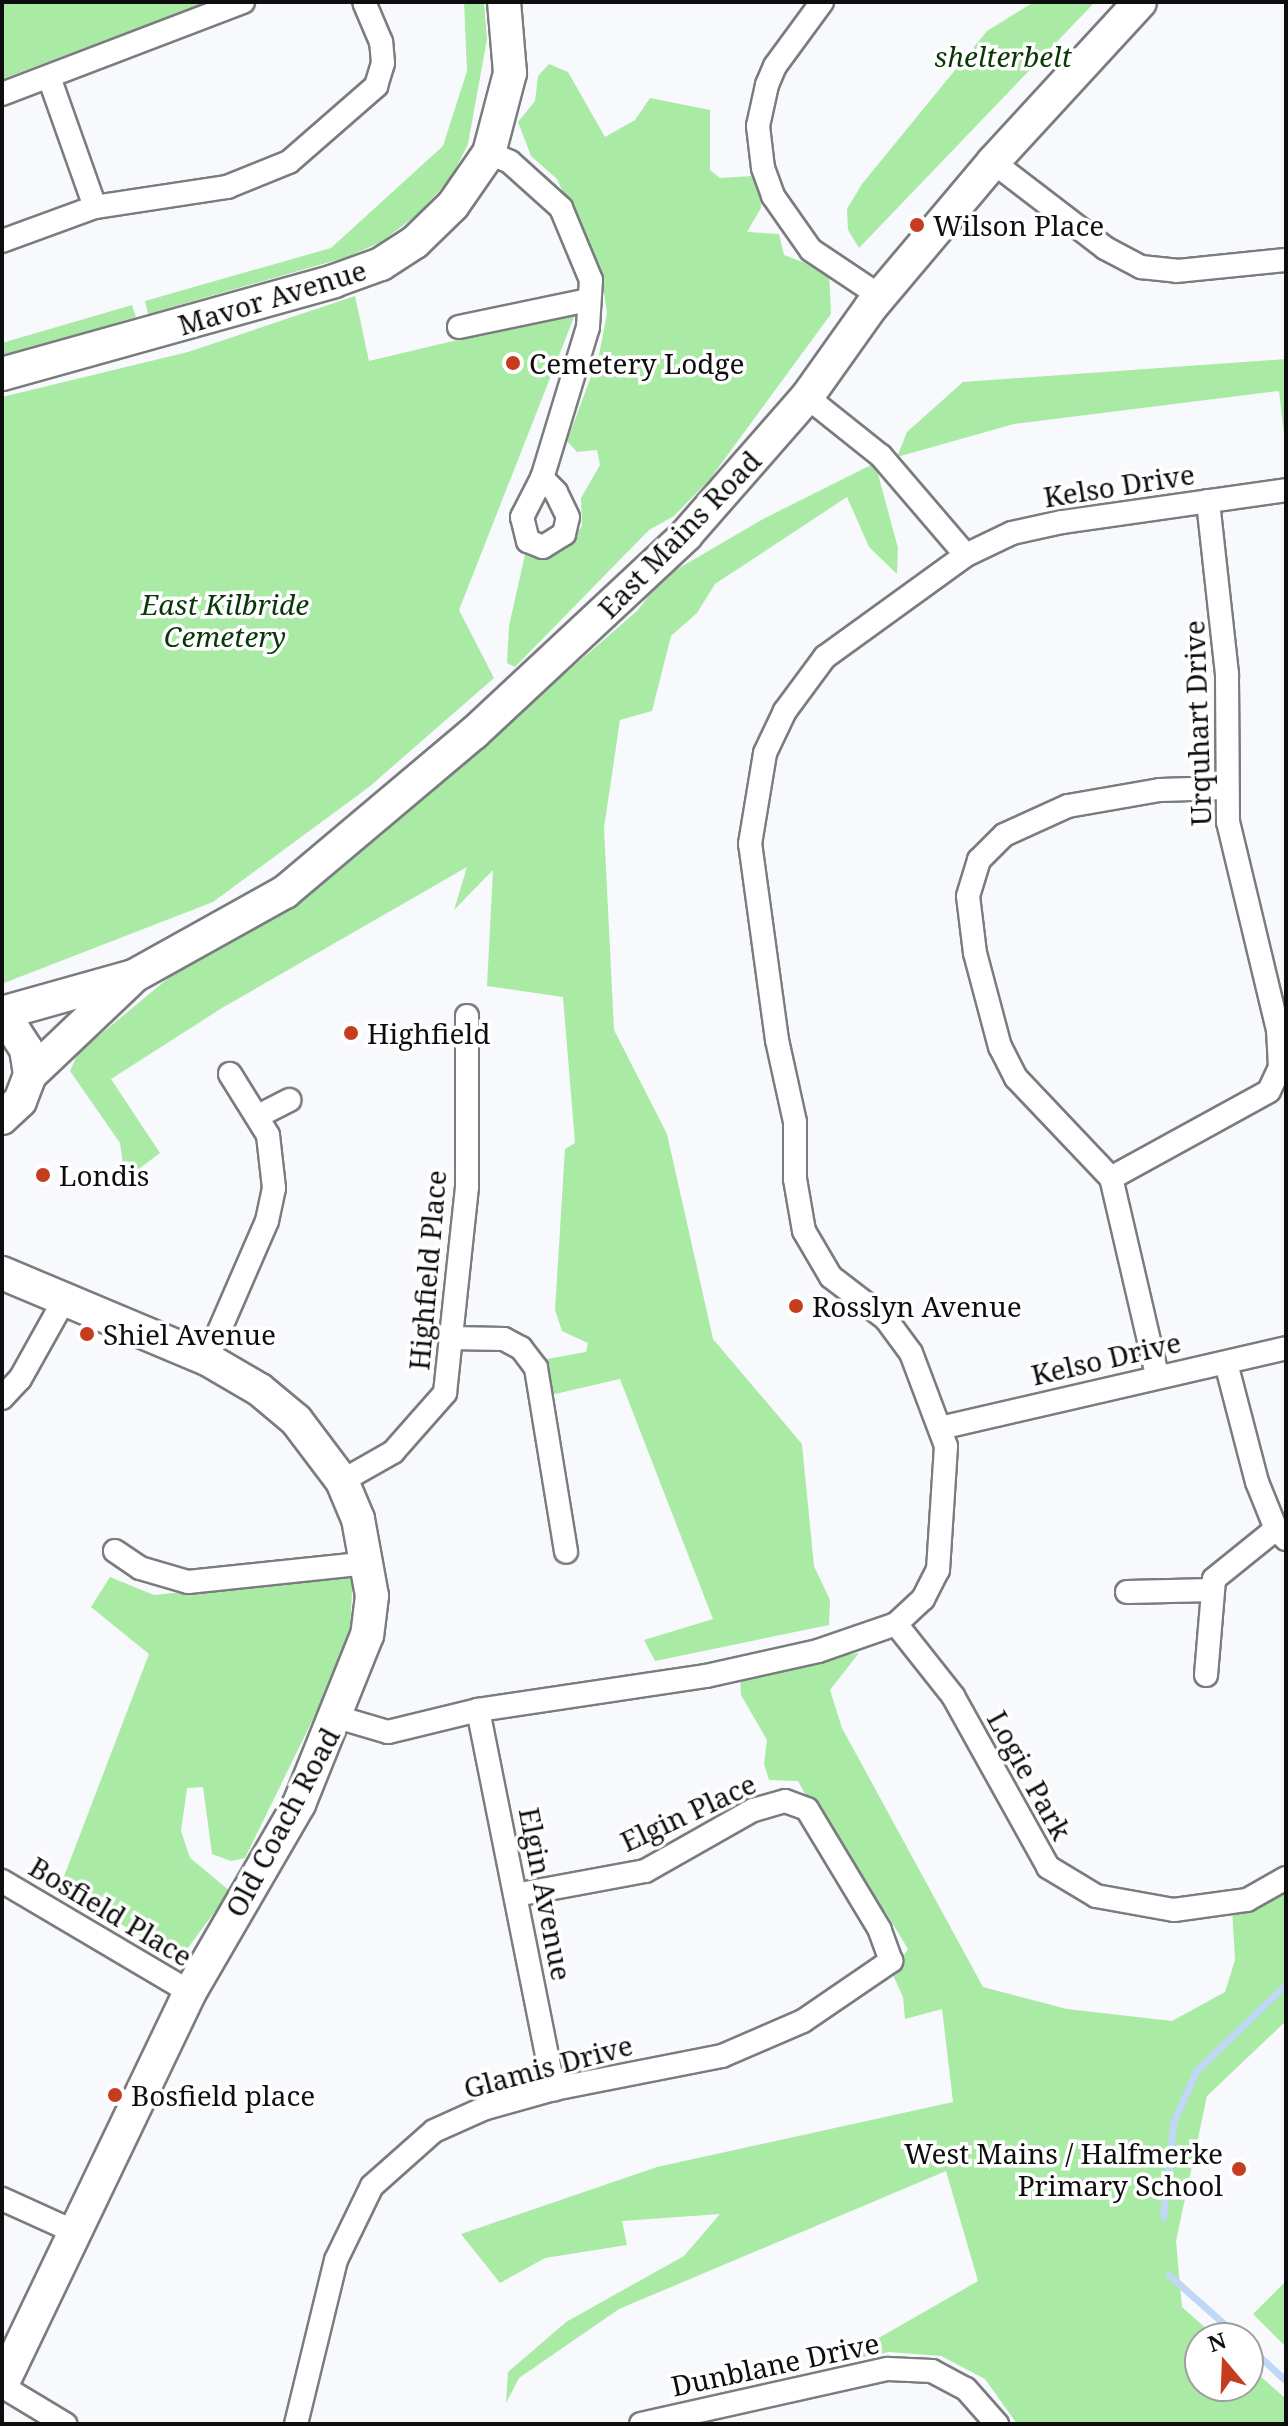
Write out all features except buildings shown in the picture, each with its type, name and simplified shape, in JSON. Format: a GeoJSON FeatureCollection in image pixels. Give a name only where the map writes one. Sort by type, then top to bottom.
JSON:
{"type":"FeatureCollection","features":[{"type":"Feature","properties":{"kind":"street"},"geometry":{"type":"LineString","coordinates":[[2,94],[243,2]]}},
{"type":"Feature","properties":{"kind":"street"},"geometry":{"type":"LineString","coordinates":[[2,241],[95,207],[227,187],[264,175],[312,147],[376,86],[383,63],[381,42],[364,2]]}},
{"type":"Feature","properties":{"kind":"street","name":"Mavor Avenue"},"geometry":{"type":"LineString","coordinates":[[2,374],[381,264],[415,242],[453,205],[489,153],[510,73],[504,2]]}},
{"type":"Feature","properties":{"kind":"street"},"geometry":{"type":"LineString","coordinates":[[822,2],[775,66],[767,85],[758,126],[763,168],[773,196],[811,250],[880,296]]}},
{"type":"Feature","properties":{"kind":"street","name":"East Mains Road"},"geometry":{"type":"LineString","coordinates":[[2,1013],[134,976],[285,892],[474,733],[555,661],[686,535],[807,397],[880,296],[993,162],[1140,2]]}},
{"type":"Feature","properties":{"kind":"street"},"geometry":{"type":"LineString","coordinates":[[49,77],[95,207]]}},
{"type":"Feature","properties":{"kind":"street"},"geometry":{"type":"LineString","coordinates":[[489,153],[510,162],[561,208],[591,280],[588,327],[542,478]]}},
{"type":"Feature","properties":{"kind":"street"},"geometry":{"type":"LineString","coordinates":[[993,162],[1105,248],[1141,267],[1177,271],[1286,260]]}},
{"type":"Feature","properties":{"kind":"street"},"geometry":{"type":"LineString","coordinates":[[459,327],[588,300]]}},
{"type":"Feature","properties":{"kind":"street"},"geometry":{"type":"LineString","coordinates":[[337,1717],[388,1732],[478,1710],[755,1665],[818,1651],[896,1624],[923,1599],[938,1570],[946,1446],[911,1353],[886,1319],[831,1277],[804,1231],[795,1179],[795,1122],[777,1040],[750,844],[765,753],[804,684],[825,657],[966,555],[881,456],[807,397]]}},
{"type":"Feature","properties":{"kind":"street","name":"Kelso Drive"},"geometry":{"type":"LineString","coordinates":[[966,555],[1012,533],[1062,522],[1286,490]]}},
{"type":"Feature","properties":{"kind":"street","name":"Urquhart Drive"},"geometry":{"type":"LineString","coordinates":[[1111,1178],[1269,1091],[1280,1067],[1278,1030],[1235,859],[1224,788],[1227,674],[1208,501]]}},
{"type":"Feature","properties":{"kind":"street"},"geometry":{"type":"LineString","coordinates":[[1157,1375],[1111,1178],[1016,1078],[1000,1047],[975,953],[968,896],[979,860],[1004,835],[1068,806],[1160,790],[1224,788]]}},
{"type":"Feature","properties":{"kind":"street","name":"East Mains Road"},"geometry":{"type":"LineString","coordinates":[[2,1118],[20,1101],[30,1075],[134,976]]}},
{"type":"Feature","properties":{"kind":"street","name":"Highfield Place"},"geometry":{"type":"LineString","coordinates":[[342,1481],[393,1452],[445,1393],[467,1187],[467,1016]]}},
{"type":"Feature","properties":{"kind":"street"},"geometry":{"type":"LineString","coordinates":[[2,1023],[15,1032],[26,1049],[30,1075]]}},
{"type":"Feature","properties":{"kind":"street"},"geometry":{"type":"LineString","coordinates":[[207,1359],[267,1221],[274,1188],[273,1156],[260,1115],[230,1074]]}},
{"type":"Feature","properties":{"kind":"street"},"geometry":{"type":"LineString","coordinates":[[260,1115],[289,1100]]}},
{"type":"Feature","properties":{"kind":"street","name":"Old Coach Road"},"geometry":{"type":"LineString","coordinates":[[2,1273],[63,1302],[207,1359],[260,1390],[296,1420],[342,1481],[370,1563],[367,1635],[337,1717],[299,1804],[190,1992],[2,2385]]}},
{"type":"Feature","properties":{"kind":"street"},"geometry":{"type":"LineString","coordinates":[[2,1398],[20,1379],[63,1302]]}},
{"type":"Feature","properties":{"kind":"street"},"geometry":{"type":"LineString","coordinates":[[450,1338],[504,1339],[521,1348],[536,1368],[566,1552]]}},
{"type":"Feature","properties":{"kind":"street","name":"Kelso Drive"},"geometry":{"type":"LineString","coordinates":[[940,1428],[1157,1375],[1286,1348]]}},
{"type":"Feature","properties":{"kind":"street"},"geometry":{"type":"LineString","coordinates":[[1206,1675],[1214,1579],[1281,1534],[1257,1482],[1226,1363]]}},
{"type":"Feature","properties":{"kind":"street"},"geometry":{"type":"LineString","coordinates":[[115,1551],[140,1568],[188,1582],[370,1563]]}},
{"type":"Feature","properties":{"kind":"street"},"geometry":{"type":"LineString","coordinates":[[1127,1592],[1213,1590]]}},
{"type":"Feature","properties":{"kind":"street","name":"Logie Park"},"geometry":{"type":"LineString","coordinates":[[896,1624],[953,1696],[1048,1867],[1096,1896],[1174,1910],[1247,1900],[1286,1878]]}},
{"type":"Feature","properties":{"kind":"street","name":"Elgin Avenue"},"geometry":{"type":"LineString","coordinates":[[478,1710],[554,2089]]}},
{"type":"Feature","properties":{"kind":"street","name":"Elgin Place"},"geometry":{"type":"LineString","coordinates":[[516,1895],[645,1871],[753,1810],[785,1801],[807,1809],[880,1930],[891,1961]]}},
{"type":"Feature","properties":{"kind":"street","name":"Bosfield Place"},"geometry":{"type":"LineString","coordinates":[[2,1881],[190,1992]]}},
{"type":"Feature","properties":{"kind":"street","name":"Glamis Drive"},"geometry":{"type":"LineString","coordinates":[[296,2424],[336,2260],[372,2186],[434,2131],[483,2109],[554,2089],[734,2052],[803,2021],[891,1961]]}},
{"type":"Feature","properties":{"kind":"street"},"geometry":{"type":"LineString","coordinates":[[2,2199],[75,2232]]}},
{"type":"Feature","properties":{"kind":"street","name":"Dunblane Drive"},"geometry":{"type":"LineString","coordinates":[[641,2424],[888,2369],[932,2371],[966,2389],[997,2424]]}},
{"type":"Feature","properties":{"kind":"street"},"geometry":{"type":"LineString","coordinates":[[2,2385],[65,2424]]}},
{"type":"Feature","properties":{"kind":"green space"},"geometry":{"type":"Polygon","coordinates":[[[2,2],[208,2],[2,79],[2,2]]]}},
{"type":"Feature","properties":{"kind":"green space"},"geometry":{"type":"Polygon","coordinates":[[[464,2],[484,2],[487,39],[468,144],[451,178],[417,215],[381,242],[347,257],[148,314],[145,301],[331,248],[443,146],[467,71],[464,2]]]}},
{"type":"Feature","properties":{"kind":"green space","name":"shelterbelt"},"geometry":{"type":"Polygon","coordinates":[[[1034,2],[1095,2],[859,248],[848,230],[847,209],[862,184],[987,31],[1034,2]]]}},
{"type":"Feature","properties":{"kind":"green space"},"geometry":{"type":"Polygon","coordinates":[[[549,64],[568,72],[605,137],[635,120],[650,98],[710,110],[710,170],[720,178],[752,176],[760,184],[761,208],[747,232],[779,234],[784,255],[829,272],[831,314],[710,479],[674,516],[649,530],[515,667],[507,663],[509,626],[528,541],[546,560],[568,546],[582,526],[581,498],[600,465],[597,450],[577,452],[567,441],[599,355],[607,313],[602,280],[557,179],[531,156],[518,122],[535,101],[538,76],[549,64]]]}},
{"type":"Feature","properties":{"kind":"green space","name":"East Kilbride Cemetery"},"geometry":{"type":"Polygon","coordinates":[[[355,296],[369,361],[576,312],[459,610],[494,678],[369,787],[213,902],[4,983],[2,397],[188,352],[355,296]]]}},
{"type":"Feature","properties":{"kind":"green space"},"geometry":{"type":"Polygon","coordinates":[[[132,305],[136,317],[2,358],[2,343],[132,305]]]}},
{"type":"Feature","properties":{"kind":"green space"},"geometry":{"type":"Polygon","coordinates":[[[1286,359],[1286,451],[1279,391],[1014,424],[897,457],[907,432],[963,382],[1286,359]]]}},
{"type":"Feature","properties":{"kind":"green space"},"geometry":{"type":"Polygon","coordinates":[[[875,463],[898,548],[897,574],[869,547],[847,497],[715,584],[697,613],[671,636],[652,711],[620,720],[604,828],[614,1030],[667,1134],[713,1339],[802,1444],[814,1566],[830,1600],[829,1625],[655,1661],[644,1640],[713,1619],[620,1379],[555,1394],[547,1391],[541,1360],[586,1352],[588,1343],[562,1331],[555,1310],[565,1149],[575,1143],[563,997],[487,986],[493,870],[454,910],[467,867],[222,1008],[111,1079],[160,1153],[136,1171],[123,1165],[120,1143],[70,1071],[78,1053],[183,966],[296,900],[345,865],[638,610],[662,578],[765,518],[875,463]]]}},
{"type":"Feature","properties":{"kind":"green space"},"geometry":{"type":"Polygon","coordinates":[[[353,1575],[350,1630],[337,1670],[245,1858],[231,1861],[212,1854],[203,1787],[187,1788],[181,1831],[190,1858],[230,1891],[179,1960],[60,1887],[149,1654],[91,1607],[110,1577],[154,1595],[353,1575]]]}},
{"type":"Feature","properties":{"kind":"green space"},"geometry":{"type":"Polygon","coordinates":[[[859,1653],[830,1690],[842,1728],[983,1987],[1067,2009],[1172,2021],[1225,1992],[1235,1960],[1232,1908],[1286,1895],[1286,2021],[1207,2096],[1176,2241],[1182,2307],[1199,2322],[1184,2322],[1184,2402],[1264,2402],[1264,2379],[1286,2399],[1286,2424],[1017,2424],[985,2379],[941,2356],[889,2352],[837,2362],[978,2281],[946,2171],[619,2309],[519,2378],[506,2403],[508,2372],[566,2322],[684,2256],[720,2214],[622,2221],[627,2245],[545,2258],[500,2283],[461,2234],[657,2167],[953,2102],[942,2009],[905,2019],[903,1997],[892,1973],[908,1949],[885,1911],[865,1904],[798,1781],[769,1780],[764,1764],[767,1740],[741,1695],[740,1673],[859,1653]]]}},
{"type":"Feature","properties":{"kind":"green space"},"geometry":{"type":"Polygon","coordinates":[[[1286,2281],[1286,2347],[1264,2322],[1253,2314],[1286,2281]]]}},
{"type":"Feature","properties":{"kind":"waterway"},"geometry":{"type":"LineString","coordinates":[[1163,2217],[1173,2123],[1196,2071],[1286,1984]]}},
{"type":"Feature","properties":{"kind":"waterway"},"geometry":{"type":"LineString","coordinates":[[1169,2275],[1222,2322]]}},
{"type":"Feature","properties":{"kind":"waterway"},"geometry":{"type":"LineString","coordinates":[[1264,2361],[1286,2381]]}},
{"type":"Feature","properties":{"kind":"place","name":"Wilson Place"},"geometry":{"type":"Point","coordinates":[917,225]}},
{"type":"Feature","properties":{"kind":"place","name":"Cemetery Lodge"},"geometry":{"type":"Point","coordinates":[513,363]}},
{"type":"Feature","properties":{"kind":"place","name":"Highfield"},"geometry":{"type":"Point","coordinates":[351,1033]}},
{"type":"Feature","properties":{"kind":"place","name":"Londis"},"geometry":{"type":"Point","coordinates":[43,1175]}},
{"type":"Feature","properties":{"kind":"place","name":"Rosslyn Avenue"},"geometry":{"type":"Point","coordinates":[796,1306]}},
{"type":"Feature","properties":{"kind":"place","name":"Shiel Avenue"},"geometry":{"type":"Point","coordinates":[87,1334]}},
{"type":"Feature","properties":{"kind":"place","name":"Bosfield place"},"geometry":{"type":"Point","coordinates":[115,2095]}},
{"type":"Feature","properties":{"kind":"place","name":"West Mains / Halfmerke Primary School"},"geometry":{"type":"Point","coordinates":[1239,2169]}}]}
